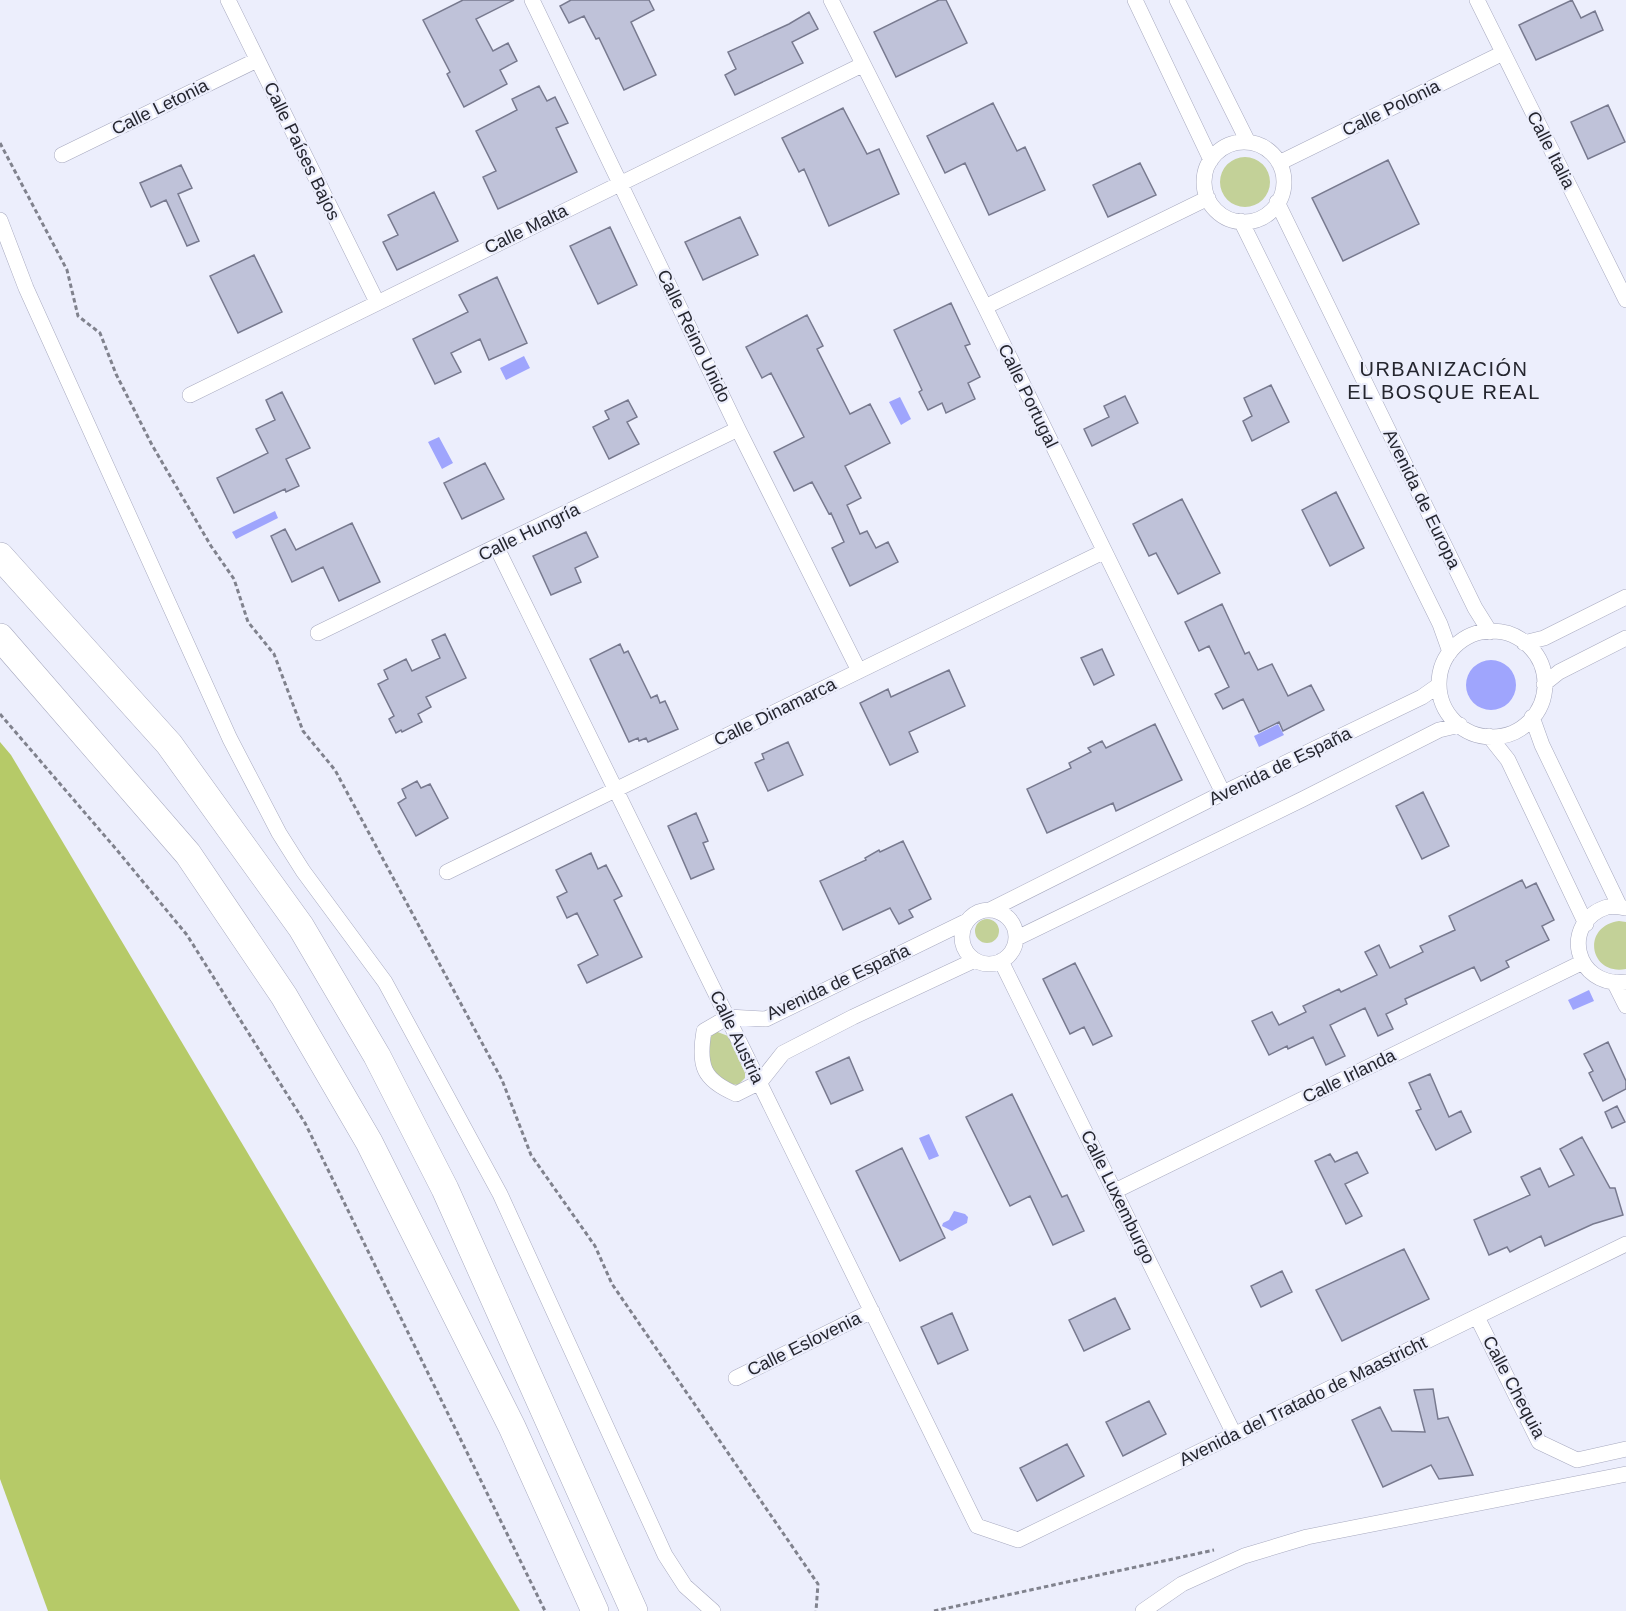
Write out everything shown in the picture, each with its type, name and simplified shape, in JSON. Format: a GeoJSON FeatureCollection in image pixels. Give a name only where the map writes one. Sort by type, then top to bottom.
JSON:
{"type":"FeatureCollection","features":[{"type":"Feature","properties":{"kind":"highway"},"geometry":{"type":"LineString","coordinates":[[0,538],[66,612],[169,744],[301,927],[377,1056],[445,1190],[634,1611]]}},
{"type":"Feature","properties":{"kind":"highway"},"geometry":{"type":"LineString","coordinates":[[0,556],[169,744]]}},
{"type":"Feature","properties":{"kind":"highway"},"geometry":{"type":"LineString","coordinates":[[0,637],[188,854],[284,996],[369,1142],[512,1427],[595,1611]]}},
{"type":"Feature","properties":{"kind":"street","name":"Calle Países Bajos"},"geometry":{"type":"LineString","coordinates":[[228,0],[377,302]]}},
{"type":"Feature","properties":{"kind":"street","name":"Calle Reino Unido"},"geometry":{"type":"LineString","coordinates":[[532,0],[738,429],[859,671]]}},
{"type":"Feature","properties":{"kind":"street","name":"Calle Portugal"},"geometry":{"type":"LineString","coordinates":[[831,0],[985,308],[1222,793]]}},
{"type":"Feature","properties":{"kind":"street"},"geometry":{"type":"LineString","coordinates":[[1135,0],[1211,160]]}},
{"type":"Feature","properties":{"kind":"street"},"geometry":{"type":"LineString","coordinates":[[1177,0],[1248,142]]}},
{"type":"Feature","properties":{"kind":"street","name":"Calle Italia"},"geometry":{"type":"LineString","coordinates":[[1477,0],[1625,297]]}},
{"type":"Feature","properties":{"kind":"street","name":"Calle Polonia"},"geometry":{"type":"LineString","coordinates":[[1279,163],[1503,53]]}},
{"type":"Feature","properties":{"kind":"street","name":"Calle Letonia"},"geometry":{"type":"LineString","coordinates":[[62,156],[257,60]]}},
{"type":"Feature","properties":{"kind":"street","name":"Calle Malta"},"geometry":{"type":"LineString","coordinates":[[190,394],[862,65]]}},
{"type":"Feature","properties":{"kind":"street"},"geometry":{"type":"LineString","coordinates":[[1236,142],[1248,142],[1256,143],[1274,154],[1284,173],[1283,194],[1271,212],[1262,217],[1252,221],[1231,220],[1214,209],[1208,198],[1204,190],[1205,169],[1216,151],[1236,142]]}},
{"type":"Feature","properties":{"kind":"street"},"geometry":{"type":"LineString","coordinates":[[985,308],[1208,198]]}},
{"type":"Feature","properties":{"kind":"street","name":"Avenida de Europa"},"geometry":{"type":"LineString","coordinates":[[1277,202],[1475,608],[1490,632]]}},
{"type":"Feature","properties":{"kind":"street"},"geometry":{"type":"LineString","coordinates":[[0,220],[31,299],[241,760],[279,833],[303,871],[385,982],[500,1194],[665,1555],[686,1586],[713,1611]]}},
{"type":"Feature","properties":{"kind":"street"},"geometry":{"type":"LineString","coordinates":[[1241,221],[1440,624],[1450,652]]}},
{"type":"Feature","properties":{"kind":"street","name":"Calle Hungría"},"geometry":{"type":"LineString","coordinates":[[318,633],[738,429]]}},
{"type":"Feature","properties":{"kind":"street","name":"Calle Austria"},"geometry":{"type":"LineString","coordinates":[[497,548],[977,1526]]}},
{"type":"Feature","properties":{"kind":"street","name":"Calle Dinamarca"},"geometry":{"type":"LineString","coordinates":[[447,872],[1103,552]]}},
{"type":"Feature","properties":{"kind":"street"},"geometry":{"type":"LineString","coordinates":[[1524,643],[1544,638],[1626,597]]}},
{"type":"Feature","properties":{"kind":"street"},"geometry":{"type":"LineString","coordinates":[[1480,632],[1508,633],[1524,643],[1532,648],[1544,673],[1543,701],[1527,724],[1503,736],[1489,736],[1475,735],[1451,720],[1439,695],[1439,685],[1440,668],[1455,644],[1480,632]]}},
{"type":"Feature","properties":{"kind":"street"},"geometry":{"type":"LineString","coordinates":[[1544,684],[1559,672],[1626,638]]}},
{"type":"Feature","properties":{"kind":"street","name":"Avenida de España"},"geometry":{"type":"LineString","coordinates":[[990,910],[1222,793],[1422,697],[1439,685]]}},
{"type":"Feature","properties":{"kind":"street"},"geometry":{"type":"LineString","coordinates":[[1532,717],[1542,745],[1623,907],[1608,907],[1591,916],[1580,933],[1579,952],[1588,970],[1604,981],[1620,982],[1626,1006]]}},
{"type":"Feature","properties":{"kind":"street"},"geometry":{"type":"LineString","coordinates":[[1017,938],[1439,730],[1460,725]]}},
{"type":"Feature","properties":{"kind":"street"},"geometry":{"type":"LineString","coordinates":[[1489,736],[1508,760],[1586,924]]}},
{"type":"Feature","properties":{"kind":"street"},"geometry":{"type":"LineString","coordinates":[[984,909],[998,910],[1010,918],[1017,931],[1017,938],[1016,946],[1008,958],[995,964],[975,960],[969,956],[962,943],[963,928],[967,921],[984,909]]}},
{"type":"Feature","properties":{"kind":"street","name":"Avenida de España"},"geometry":{"type":"LineString","coordinates":[[967,921],[766,1019],[728,1017],[704,1031],[700,1053],[706,1072],[718,1086],[736,1094],[759,1082],[783,1053],[853,1017],[975,960]]}},
{"type":"Feature","properties":{"kind":"street","name":"Calle Luxemburgo"},"geometry":{"type":"LineString","coordinates":[[1001,961],[1234,1434]]}},
{"type":"Feature","properties":{"kind":"street","name":"Calle Irlanda"},"geometry":{"type":"LineString","coordinates":[[1115,1191],[1583,962]]}},
{"type":"Feature","properties":{"kind":"street","name":"Avenida del Tratado de Maastricht"},"geometry":{"type":"LineString","coordinates":[[977,1526],[1018,1540],[1626,1244]]}},
{"type":"Feature","properties":{"kind":"street","name":"Calle Eslovenia"},"geometry":{"type":"LineString","coordinates":[[736,1378],[872,1311]]}},
{"type":"Feature","properties":{"kind":"street","name":"Calle Chequia"},"geometry":{"type":"LineString","coordinates":[[1477,1317],[1539,1442],[1577,1460],[1626,1449]]}},
{"type":"Feature","properties":{"kind":"street"},"geometry":{"type":"LineString","coordinates":[[1143,1611],[1192,1579],[1244,1556],[1307,1537],[1626,1474]]}},
{"type":"Feature","properties":{"kind":"path"},"geometry":{"type":"LineString","coordinates":[[0,143],[67,270],[78,316],[100,333],[116,374],[152,446],[211,546],[234,579],[248,622],[274,654],[303,731],[335,770],[502,1080],[531,1155],[595,1246],[612,1284],[818,1584],[816,1611]]}},
{"type":"Feature","properties":{"kind":"path"},"geometry":{"type":"LineString","coordinates":[[0,714],[187,935],[305,1123],[545,1611]]}},
{"type":"Feature","properties":{"kind":"path"},"geometry":{"type":"LineString","coordinates":[[934,1611],[1215,1550]]}},
{"type":"Feature","properties":{"kind":"green space"},"geometry":{"type":"Polygon","coordinates":[[[1245,157],[1259,161],[1266,168],[1270,182],[1266,196],[1259,203],[1245,207],[1231,203],[1224,196],[1220,182],[1224,168],[1231,161],[1245,157]]]}},
{"type":"Feature","properties":{"kind":"green space"},"geometry":{"type":"Polygon","coordinates":[[[0,742],[11,755],[520,1611],[48,1611],[0,1479],[0,742]]]}},
{"type":"Feature","properties":{"kind":"green space"},"geometry":{"type":"Polygon","coordinates":[[[987,919],[996,922],[999,931],[996,940],[987,943],[978,940],[975,931],[978,922],[987,919]]]}},
{"type":"Feature","properties":{"kind":"green space"},"geometry":{"type":"Polygon","coordinates":[[[1619,921],[1626,922],[1626,969],[1614,969],[1604,965],[1594,950],[1599,932],[1607,925],[1619,921]]]}},
{"type":"Feature","properties":{"kind":"green space"},"geometry":{"type":"Polygon","coordinates":[[[715,1031],[728,1036],[745,1073],[745,1078],[738,1085],[724,1081],[718,1076],[707,1058],[707,1043],[715,1031]]]}},
{"type":"Feature","properties":{"kind":"water"},"geometry":{"type":"Polygon","coordinates":[[[524,356],[530,368],[506,380],[500,368],[524,356]]]}},
{"type":"Feature","properties":{"kind":"water"},"geometry":{"type":"Polygon","coordinates":[[[900,397],[911,419],[901,425],[889,402],[900,397]]]}},
{"type":"Feature","properties":{"kind":"water"},"geometry":{"type":"Polygon","coordinates":[[[439,437],[453,463],[442,469],[428,442],[439,437]]]}},
{"type":"Feature","properties":{"kind":"water"},"geometry":{"type":"Polygon","coordinates":[[[275,511],[278,518],[236,539],[232,532],[275,511]]]}},
{"type":"Feature","properties":{"kind":"water"},"geometry":{"type":"Polygon","coordinates":[[[1486,660],[1496,660],[1509,667],[1516,680],[1516,690],[1509,703],[1496,710],[1486,710],[1477,706],[1470,699],[1466,690],[1466,680],[1470,671],[1477,664],[1486,660]]]}},
{"type":"Feature","properties":{"kind":"water"},"geometry":{"type":"Polygon","coordinates":[[[1278,724],[1284,735],[1259,747],[1254,736],[1278,724]]]}},
{"type":"Feature","properties":{"kind":"water"},"geometry":{"type":"Polygon","coordinates":[[[1589,990],[1594,1001],[1573,1010],[1568,1000],[1589,990]]]}},
{"type":"Feature","properties":{"kind":"water"},"geometry":{"type":"Polygon","coordinates":[[[929,1134],[939,1156],[929,1160],[919,1138],[929,1134]]]}},
{"type":"Feature","properties":{"kind":"water"},"geometry":{"type":"Polygon","coordinates":[[[954,1211],[968,1217],[967,1223],[952,1231],[942,1226],[954,1211]]]}},
{"type":"Feature","properties":{"kind":"building"},"geometry":{"type":"Polygon","coordinates":[[[463,0],[514,0],[476,19],[493,51],[508,43],[517,61],[500,70],[507,84],[464,107],[447,74],[450,72],[423,20],[463,0]]]}},
{"type":"Feature","properties":{"kind":"building"},"geometry":{"type":"Polygon","coordinates":[[[571,0],[649,0],[654,10],[631,22],[656,75],[624,90],[599,38],[596,39],[584,16],[569,23],[560,6],[571,0]]]}},
{"type":"Feature","properties":{"kind":"building"},"geometry":{"type":"Polygon","coordinates":[[[939,0],[946,0],[967,43],[896,77],[874,32],[939,0]]]}},
{"type":"Feature","properties":{"kind":"building"},"geometry":{"type":"Polygon","coordinates":[[[1572,0],[1581,18],[1595,11],[1603,30],[1536,60],[1519,25],[1572,0]]]}},
{"type":"Feature","properties":{"kind":"building"},"geometry":{"type":"Polygon","coordinates":[[[809,12],[818,29],[792,42],[803,63],[735,95],[725,75],[736,69],[728,52],[789,24],[809,12]]]}},
{"type":"Feature","properties":{"kind":"building"},"geometry":{"type":"Polygon","coordinates":[[[539,86],[547,101],[555,97],[568,123],[556,128],[577,172],[498,209],[483,177],[496,171],[476,131],[517,110],[512,99],[539,86]]]}},
{"type":"Feature","properties":{"kind":"building"},"geometry":{"type":"Polygon","coordinates":[[[993,103],[1017,151],[1025,147],[1045,190],[989,215],[965,163],[945,173],[927,136],[993,103]]]}},
{"type":"Feature","properties":{"kind":"building"},"geometry":{"type":"Polygon","coordinates":[[[1608,105],[1625,142],[1588,159],[1571,122],[1608,105]]]}},
{"type":"Feature","properties":{"kind":"building"},"geometry":{"type":"Polygon","coordinates":[[[843,108],[867,154],[879,149],[899,194],[829,226],[804,169],[799,172],[782,138],[843,108]]]}},
{"type":"Feature","properties":{"kind":"building"},"geometry":{"type":"Polygon","coordinates":[[[1388,160],[1419,224],[1343,261],[1312,198],[1388,160]]]}},
{"type":"Feature","properties":{"kind":"building"},"geometry":{"type":"Polygon","coordinates":[[[1140,163],[1156,195],[1108,217],[1093,185],[1140,163]]]}},
{"type":"Feature","properties":{"kind":"building"},"geometry":{"type":"Polygon","coordinates":[[[181,165],[192,188],[178,194],[199,241],[187,246],[166,200],[151,207],[140,183],[181,165]]]}},
{"type":"Feature","properties":{"kind":"building"},"geometry":{"type":"Polygon","coordinates":[[[434,192],[458,241],[397,270],[383,242],[398,235],[388,215],[434,192]]]}},
{"type":"Feature","properties":{"kind":"building"},"geometry":{"type":"Polygon","coordinates":[[[740,217],[758,255],[703,280],[685,242],[740,217]]]}},
{"type":"Feature","properties":{"kind":"building"},"geometry":{"type":"Polygon","coordinates":[[[610,227],[637,285],[598,304],[570,246],[610,227]]]}},
{"type":"Feature","properties":{"kind":"building"},"geometry":{"type":"Polygon","coordinates":[[[254,255],[282,312],[238,333],[210,276],[254,255]]]}},
{"type":"Feature","properties":{"kind":"building"},"geometry":{"type":"Polygon","coordinates":[[[497,277],[527,343],[489,360],[480,339],[451,353],[461,372],[435,384],[413,339],[468,312],[459,295],[497,277]]]}},
{"type":"Feature","properties":{"kind":"building"},"geometry":{"type":"Polygon","coordinates":[[[951,303],[970,344],[965,346],[980,377],[968,383],[975,399],[946,413],[942,403],[928,410],[919,392],[922,390],[894,330],[951,303]]]}},
{"type":"Feature","properties":{"kind":"building"},"geometry":{"type":"Polygon","coordinates":[[[807,315],[823,346],[817,349],[850,414],[870,404],[890,443],[845,466],[861,498],[847,505],[860,534],[867,531],[876,548],[888,542],[898,562],[850,586],[832,548],[844,542],[831,513],[829,514],[812,482],[794,491],[774,452],[804,437],[771,373],[762,378],[746,347],[807,315]]]}},
{"type":"Feature","properties":{"kind":"building"},"geometry":{"type":"Polygon","coordinates":[[[1271,385],[1289,422],[1252,441],[1243,421],[1252,416],[1244,398],[1271,385]]]}},
{"type":"Feature","properties":{"kind":"building"},"geometry":{"type":"Polygon","coordinates":[[[282,392],[310,448],[286,459],[299,486],[286,492],[285,489],[234,513],[217,478],[268,453],[256,429],[275,420],[266,400],[282,392]]]}},
{"type":"Feature","properties":{"kind":"building"},"geometry":{"type":"Polygon","coordinates":[[[1125,396],[1138,423],[1092,446],[1084,429],[1109,417],[1104,406],[1125,396]]]}},
{"type":"Feature","properties":{"kind":"building"},"geometry":{"type":"Polygon","coordinates":[[[628,400],[637,417],[627,422],[639,444],[609,459],[593,427],[609,419],[605,411],[628,400]]]}},
{"type":"Feature","properties":{"kind":"building"},"geometry":{"type":"Polygon","coordinates":[[[485,463],[504,499],[462,519],[444,483],[485,463]]]}},
{"type":"Feature","properties":{"kind":"building"},"geometry":{"type":"Polygon","coordinates":[[[1336,492],[1364,548],[1330,566],[1302,510],[1336,492]]]}},
{"type":"Feature","properties":{"kind":"building"},"geometry":{"type":"Polygon","coordinates":[[[1182,499],[1220,573],[1178,594],[1156,553],[1149,556],[1133,524],[1182,499]]]}},
{"type":"Feature","properties":{"kind":"building"},"geometry":{"type":"Polygon","coordinates":[[[352,523],[380,582],[339,601],[323,567],[292,582],[271,536],[285,529],[296,550],[352,523]]]}},
{"type":"Feature","properties":{"kind":"building"},"geometry":{"type":"Polygon","coordinates":[[[586,532],[598,557],[575,568],[581,582],[551,595],[533,556],[586,532]]]}},
{"type":"Feature","properties":{"kind":"building"},"geometry":{"type":"Polygon","coordinates":[[[1222,604],[1245,654],[1249,652],[1258,670],[1272,664],[1288,696],[1311,685],[1324,710],[1283,731],[1279,722],[1259,732],[1243,699],[1223,709],[1215,694],[1229,687],[1209,646],[1199,651],[1185,622],[1222,604]]]}},
{"type":"Feature","properties":{"kind":"building"},"geometry":{"type":"Polygon","coordinates":[[[445,634],[466,678],[426,697],[431,707],[418,714],[422,722],[396,733],[389,719],[394,716],[378,684],[388,679],[384,670],[406,659],[412,671],[440,658],[432,640],[445,634]]]}},
{"type":"Feature","properties":{"kind":"building"},"geometry":{"type":"Polygon","coordinates":[[[620,644],[624,653],[628,651],[651,698],[657,695],[660,703],[665,701],[678,729],[648,742],[646,738],[639,741],[638,738],[629,742],[590,659],[620,644]]]}},
{"type":"Feature","properties":{"kind":"building"},"geometry":{"type":"Polygon","coordinates":[[[1102,649],[1114,675],[1094,685],[1081,658],[1102,649]]]}},
{"type":"Feature","properties":{"kind":"building"},"geometry":{"type":"Polygon","coordinates":[[[949,670],[965,706],[909,732],[918,752],[890,765],[860,703],[888,689],[891,697],[949,670]]]}},
{"type":"Feature","properties":{"kind":"building"},"geometry":{"type":"Polygon","coordinates":[[[1155,724],[1182,780],[1116,811],[1113,803],[1047,833],[1027,789],[1071,768],[1069,763],[1091,752],[1088,748],[1102,741],[1106,748],[1155,724]]]}},
{"type":"Feature","properties":{"kind":"building"},"geometry":{"type":"Polygon","coordinates":[[[788,742],[803,775],[768,791],[755,763],[764,759],[762,754],[788,742]]]}},
{"type":"Feature","properties":{"kind":"building"},"geometry":{"type":"Polygon","coordinates":[[[417,781],[421,788],[430,784],[448,818],[416,836],[398,803],[406,798],[402,789],[417,781]]]}},
{"type":"Feature","properties":{"kind":"building"},"geometry":{"type":"Polygon","coordinates":[[[1423,792],[1449,846],[1422,859],[1396,806],[1423,792]]]}},
{"type":"Feature","properties":{"kind":"building"},"geometry":{"type":"Polygon","coordinates":[[[696,813],[708,841],[703,843],[714,869],[691,879],[668,826],[696,813]]]}},
{"type":"Feature","properties":{"kind":"building"},"geometry":{"type":"Polygon","coordinates":[[[903,841],[931,899],[909,910],[913,917],[899,924],[890,908],[843,930],[820,881],[866,860],[865,858],[879,850],[880,852],[903,841]]]}},
{"type":"Feature","properties":{"kind":"building"},"geometry":{"type":"Polygon","coordinates":[[[591,853],[598,869],[606,865],[622,896],[614,900],[642,957],[587,983],[578,965],[598,955],[577,913],[567,918],[557,897],[567,892],[556,870],[591,853]]]}},
{"type":"Feature","properties":{"kind":"building"},"geometry":{"type":"Polygon","coordinates":[[[1522,880],[1526,888],[1536,883],[1554,920],[1542,926],[1549,940],[1506,961],[1509,967],[1481,981],[1474,967],[1405,999],[1407,1004],[1386,1014],[1393,1029],[1378,1036],[1365,1008],[1330,1025],[1345,1056],[1326,1065],[1313,1037],[1269,1055],[1252,1021],[1272,1012],[1279,1025],[1306,1012],[1303,1006],[1377,975],[1365,952],[1379,945],[1390,968],[1423,952],[1420,946],[1455,930],[1449,916],[1522,880]]]}},
{"type":"Feature","properties":{"kind":"building"},"geometry":{"type":"Polygon","coordinates":[[[1075,963],[1112,1036],[1093,1045],[1084,1027],[1070,1034],[1043,979],[1075,963]]]}},
{"type":"Feature","properties":{"kind":"building"},"geometry":{"type":"Polygon","coordinates":[[[1608,1042],[1626,1081],[1626,1089],[1603,1101],[1589,1073],[1593,1071],[1584,1054],[1608,1042]]]}},
{"type":"Feature","properties":{"kind":"building"},"geometry":{"type":"Polygon","coordinates":[[[849,1057],[863,1090],[831,1104],[816,1072],[849,1057]]]}},
{"type":"Feature","properties":{"kind":"building"},"geometry":{"type":"Polygon","coordinates":[[[1430,1074],[1449,1117],[1461,1111],[1471,1132],[1436,1150],[1416,1111],[1421,1109],[1409,1083],[1430,1074]]]}},
{"type":"Feature","properties":{"kind":"building"},"geometry":{"type":"Polygon","coordinates":[[[1012,1094],[1062,1197],[1067,1195],[1084,1231],[1053,1245],[1030,1196],[1010,1206],[966,1117],[1012,1094]]]}},
{"type":"Feature","properties":{"kind":"building"},"geometry":{"type":"Polygon","coordinates":[[[1617,1106],[1625,1122],[1612,1128],[1605,1112],[1617,1106]]]}},
{"type":"Feature","properties":{"kind":"building"},"geometry":{"type":"Polygon","coordinates":[[[1582,1137],[1610,1188],[1615,1188],[1623,1215],[1593,1224],[1545,1246],[1541,1236],[1510,1252],[1507,1247],[1489,1255],[1474,1220],[1530,1195],[1521,1177],[1540,1168],[1549,1187],[1574,1175],[1560,1149],[1582,1137]]]}},
{"type":"Feature","properties":{"kind":"building"},"geometry":{"type":"Polygon","coordinates":[[[902,1148],[945,1238],[900,1261],[856,1171],[902,1148]]]}},
{"type":"Feature","properties":{"kind":"building"},"geometry":{"type":"Polygon","coordinates":[[[1357,1152],[1368,1173],[1345,1184],[1362,1216],[1346,1224],[1315,1161],[1330,1154],[1335,1162],[1357,1152]]]}},
{"type":"Feature","properties":{"kind":"building"},"geometry":{"type":"Polygon","coordinates":[[[1404,1249],[1429,1299],[1342,1341],[1316,1290],[1404,1249]]]}},
{"type":"Feature","properties":{"kind":"building"},"geometry":{"type":"Polygon","coordinates":[[[1282,1271],[1292,1292],[1261,1307],[1251,1286],[1282,1271]]]}},
{"type":"Feature","properties":{"kind":"building"},"geometry":{"type":"Polygon","coordinates":[[[1115,1298],[1130,1329],[1084,1351],[1069,1320],[1115,1298]]]}},
{"type":"Feature","properties":{"kind":"building"},"geometry":{"type":"Polygon","coordinates":[[[952,1313],[968,1350],[938,1364],[921,1327],[952,1313]]]}},
{"type":"Feature","properties":{"kind":"building"},"geometry":{"type":"Polygon","coordinates":[[[1433,1389],[1438,1419],[1448,1417],[1473,1475],[1439,1479],[1431,1465],[1383,1487],[1352,1420],[1380,1407],[1392,1431],[1425,1432],[1414,1390],[1433,1389]]]}},
{"type":"Feature","properties":{"kind":"building"},"geometry":{"type":"Polygon","coordinates":[[[1149,1401],[1166,1434],[1123,1456],[1106,1422],[1149,1401]]]}},
{"type":"Feature","properties":{"kind":"building"},"geometry":{"type":"Polygon","coordinates":[[[1067,1444],[1084,1476],[1037,1501],[1020,1468],[1067,1444]]]}},
{"type":"Feature","properties":{"kind":"district","name":"URBANIZACIÓN EL BOSQUE REAL"},"geometry":{"type":"Point","coordinates":[1444,380]}}]}
